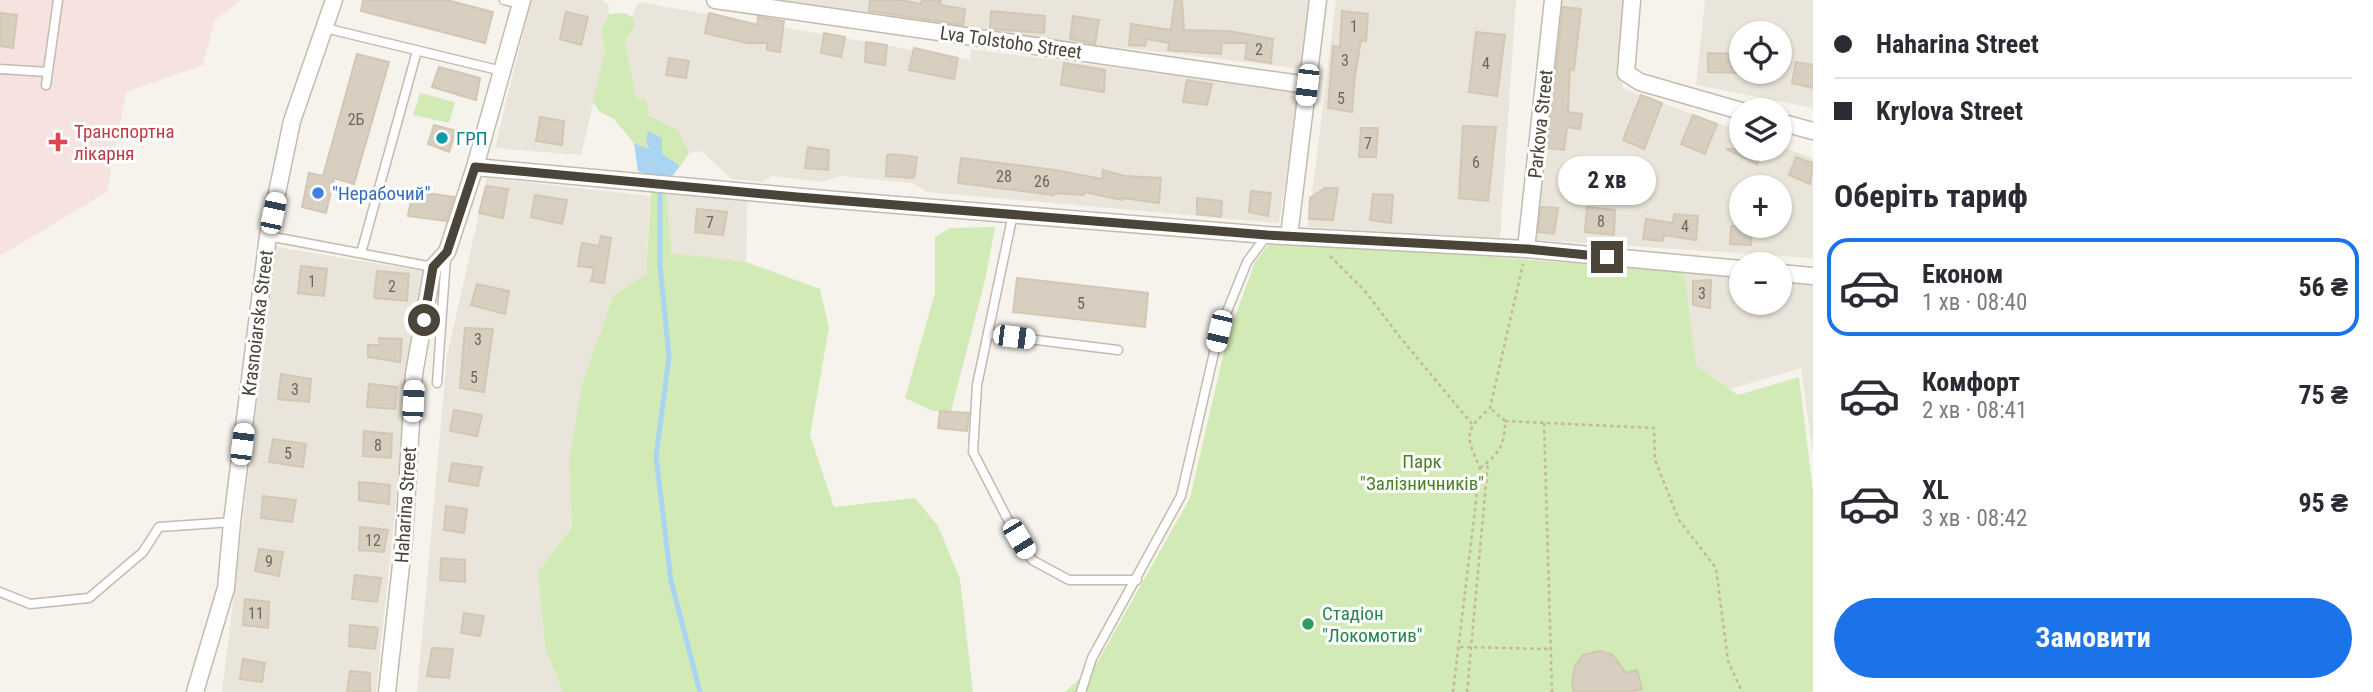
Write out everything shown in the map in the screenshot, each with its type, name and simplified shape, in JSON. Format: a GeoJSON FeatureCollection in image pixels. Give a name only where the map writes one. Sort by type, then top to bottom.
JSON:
{"type":"FeatureCollection","features":[{"type":"Feature","properties":{"kind":"street","name":"Krasnoiarska Street"},"geometry":{"type":"LineString","coordinates":[[195,692],[226,588],[268,236],[292,121],[334,0]]}},
{"type":"Feature","properties":{"kind":"street","name":"Lva Tolstoho Street"},"geometry":{"type":"LineString","coordinates":[[715,0],[1307,85]]}},
{"type":"Feature","properties":{"kind":"street"},"geometry":{"type":"LineString","coordinates":[[1289,236],[1318,0]]}},
{"type":"Feature","properties":{"kind":"street","name":"Parkova Street"},"geometry":{"type":"LineString","coordinates":[[1527,249],[1553,0]]}},
{"type":"Feature","properties":{"kind":"street"},"geometry":{"type":"LineString","coordinates":[[1632,0],[1626,73],[1640,82],[1729,108]]}},
{"type":"Feature","properties":{"kind":"street"},"geometry":{"type":"LineString","coordinates":[[433,267],[447,252],[475,167],[502,71],[515,1]]}},
{"type":"Feature","properties":{"kind":"street"},"geometry":{"type":"LineString","coordinates":[[1792,125],[1813,131]]}},
{"type":"Feature","properties":{"kind":"street"},"geometry":{"type":"LineString","coordinates":[[475,167],[1267,235],[1527,249],[1729,268]]}},
{"type":"Feature","properties":{"kind":"street","name":"Haharina Street"},"geometry":{"type":"LineString","coordinates":[[387,692],[404,538],[414,374],[433,267]]}},
{"type":"Feature","properties":{"kind":"street"},"geometry":{"type":"LineString","coordinates":[[1792,274],[1813,276]]}},
{"type":"Feature","properties":{"kind":"lane"},"geometry":{"type":"LineString","coordinates":[[46,86],[58,0]]}},
{"type":"Feature","properties":{"kind":"lane"},"geometry":{"type":"LineString","coordinates":[[325,28],[502,71]]}},
{"type":"Feature","properties":{"kind":"lane"},"geometry":{"type":"LineString","coordinates":[[361,253],[416,51]]}},
{"type":"Feature","properties":{"kind":"lane"},"geometry":{"type":"LineString","coordinates":[[0,69],[47,72]]}},
{"type":"Feature","properties":{"kind":"lane"},"geometry":{"type":"LineString","coordinates":[[1013,214],[977,385],[973,452],[1032,560],[1069,580],[1137,580]]}},
{"type":"Feature","properties":{"kind":"lane"},"geometry":{"type":"LineString","coordinates":[[1081,692],[1092,658],[1181,496],[1219,331],[1247,262],[1267,235]]}},
{"type":"Feature","properties":{"kind":"lane"},"geometry":{"type":"LineString","coordinates":[[268,236],[433,267]]}},
{"type":"Feature","properties":{"kind":"lane"},"geometry":{"type":"LineString","coordinates":[[437,383],[447,252]]}},
{"type":"Feature","properties":{"kind":"lane"},"geometry":{"type":"LineString","coordinates":[[988,334],[1118,350]]}},
{"type":"Feature","properties":{"kind":"lane"},"geometry":{"type":"LineString","coordinates":[[0,592],[30,604],[89,598],[143,552],[159,527],[232,522]]}},
{"type":"Feature","properties":{"kind":"path"},"geometry":{"type":"LineString","coordinates":[[1312,237],[1365,291],[1472,424]]}},
{"type":"Feature","properties":{"kind":"path"},"geometry":{"type":"LineString","coordinates":[[1453,692],[1480,468],[1469,443],[1472,424],[1490,408],[1527,249]]}},
{"type":"Feature","properties":{"kind":"path"},"geometry":{"type":"LineString","coordinates":[[1490,408],[1505,421],[1654,428],[1655,460],[1679,520],[1716,568],[1728,661],[1742,692]]}},
{"type":"Feature","properties":{"kind":"path"},"geometry":{"type":"LineString","coordinates":[[1480,468],[1495,456],[1505,437],[1505,421]]}},
{"type":"Feature","properties":{"kind":"path"},"geometry":{"type":"LineString","coordinates":[[1544,423],[1552,692]]}},
{"type":"Feature","properties":{"kind":"path"},"geometry":{"type":"LineString","coordinates":[[1467,692],[1488,462]]}},
{"type":"Feature","properties":{"kind":"path"},"geometry":{"type":"LineString","coordinates":[[1458,648],[1551,649]]}},
{"type":"Feature","properties":{"kind":"shaded area","name":"Транспортна лікарня"},"geometry":{"type":"Polygon","coordinates":[[[0,0],[241,0],[215,20],[203,65],[126,92],[107,192],[0,256],[0,0]]]}},
{"type":"Feature","properties":{"kind":"shaded area"},"geometry":{"type":"Polygon","coordinates":[[[531,0],[601,0],[608,4],[609,14],[601,32],[605,51],[603,63],[581,155],[495,148],[531,0]]]}},
{"type":"Feature","properties":{"kind":"shaded area"},"geometry":{"type":"Polygon","coordinates":[[[778,0],[1312,0],[1304,69],[912,23],[778,0]]]}},
{"type":"Feature","properties":{"kind":"shaded area"},"geometry":{"type":"Polygon","coordinates":[[[1336,0],[1516,0],[1500,239],[1308,227],[1336,0]]]}},
{"type":"Feature","properties":{"kind":"shaded area"},"geometry":{"type":"Polygon","coordinates":[[[1557,0],[1628,0],[1622,88],[1729,128],[1729,161],[1792,161],[1792,150],[1813,158],[1813,258],[1792,257],[1792,252],[1729,253],[1535,240],[1557,0]]]}},
{"type":"Feature","properties":{"kind":"shaded area"},"geometry":{"type":"Polygon","coordinates":[[[1705,0],[1813,0],[1813,108],[1792,104],[1792,98],[1762,98],[1696,85],[1705,0]]]}},
{"type":"Feature","properties":{"kind":"shaded area"},"geometry":{"type":"Polygon","coordinates":[[[638,2],[970,60],[971,49],[1300,92],[1279,223],[927,192],[912,183],[841,176],[823,182],[772,176],[763,182],[732,179],[701,151],[689,153],[679,131],[649,114],[636,99],[625,42],[635,25],[632,17],[638,2]]]}},
{"type":"Feature","properties":{"kind":"shaded area"},"geometry":{"type":"Polygon","coordinates":[[[487,178],[650,196],[646,274],[613,296],[582,385],[569,462],[572,527],[538,572],[545,647],[563,692],[417,692],[447,356],[487,178]]]}},
{"type":"Feature","properties":{"kind":"shaded area"},"geometry":{"type":"Polygon","coordinates":[[[667,193],[747,197],[746,262],[670,253],[667,193]]]}},
{"type":"Feature","properties":{"kind":"shaded area"},"geometry":{"type":"Polygon","coordinates":[[[276,247],[422,271],[376,692],[222,692],[276,247]]]}},
{"type":"Feature","properties":{"kind":"shaded area"},"geometry":{"type":"Polygon","coordinates":[[[1684,271],[1729,275],[1729,315],[1792,315],[1792,280],[1813,282],[1813,454],[1801,368],[1730,389],[1696,365],[1684,271]]]}},
{"type":"Feature","properties":{"kind":"green space"},"geometry":{"type":"Polygon","coordinates":[[[625,13],[632,17],[635,25],[625,42],[636,98],[646,99],[649,115],[679,131],[689,153],[680,166],[662,154],[634,143],[614,119],[600,112],[593,102],[605,51],[601,32],[609,14],[625,13]]]}},
{"type":"Feature","properties":{"kind":"green space"},"geometry":{"type":"Polygon","coordinates":[[[420,93],[455,102],[449,123],[413,115],[420,93]]]}},
{"type":"Feature","properties":{"kind":"green space"},"geometry":{"type":"Polygon","coordinates":[[[651,191],[667,193],[671,253],[746,262],[820,289],[829,328],[810,435],[834,507],[915,498],[938,526],[960,579],[973,692],[563,692],[545,647],[538,572],[572,527],[569,462],[582,385],[613,296],[646,274],[651,191]]]}},
{"type":"Feature","properties":{"kind":"green space"},"geometry":{"type":"Polygon","coordinates":[[[995,227],[986,276],[951,411],[933,411],[905,398],[935,293],[935,237],[950,228],[995,227]]]}},
{"type":"Feature","properties":{"kind":"green space","name":"Парк \"Залізничників\""},"geometry":{"type":"Polygon","coordinates":[[[1271,241],[1684,271],[1696,365],[1738,395],[1799,377],[1813,491],[1813,692],[1065,692],[1097,663],[1190,498],[1227,339],[1255,262],[1271,241]]]}},
{"type":"Feature","properties":{"kind":"water"},"geometry":{"type":"Polygon","coordinates":[[[648,131],[662,138],[662,154],[680,166],[673,175],[660,179],[638,171],[634,143],[649,149],[646,140],[648,131]]]}},
{"type":"Feature","properties":{"kind":"building"},"geometry":{"type":"Polygon","coordinates":[[[363,0],[447,0],[493,12],[485,43],[361,11],[363,0]]]}},
{"type":"Feature","properties":{"kind":"building"},"geometry":{"type":"Polygon","coordinates":[[[870,0],[901,0],[921,4],[922,0],[941,0],[940,5],[965,9],[963,25],[869,11],[870,0]]]}},
{"type":"Feature","properties":{"kind":"building"},"geometry":{"type":"Polygon","coordinates":[[[1175,0],[1182,0],[1184,30],[1228,31],[1273,39],[1271,63],[1245,59],[1247,43],[1222,43],[1221,54],[1168,50],[1169,43],[1147,39],[1145,46],[1129,45],[1131,24],[1171,30],[1175,0]]]}},
{"type":"Feature","properties":{"kind":"building"},"geometry":{"type":"Polygon","coordinates":[[[1563,7],[1581,9],[1574,70],[1570,69],[1568,112],[1582,114],[1580,129],[1567,127],[1564,150],[1547,148],[1563,7]]]}},
{"type":"Feature","properties":{"kind":"building"},"geometry":{"type":"Polygon","coordinates":[[[991,11],[1045,16],[1044,33],[990,29],[991,11]]]}},
{"type":"Feature","properties":{"kind":"building"},"geometry":{"type":"Polygon","coordinates":[[[1342,11],[1368,14],[1366,41],[1361,40],[1355,75],[1352,112],[1328,108],[1333,46],[1340,47],[1342,11]]]}},
{"type":"Feature","properties":{"kind":"building"},"geometry":{"type":"Polygon","coordinates":[[[566,12],[588,17],[581,45],[560,39],[566,12]]]}},
{"type":"Feature","properties":{"kind":"building"},"geometry":{"type":"Polygon","coordinates":[[[0,13],[17,15],[13,48],[0,46],[0,13]]]}},
{"type":"Feature","properties":{"kind":"building"},"geometry":{"type":"Polygon","coordinates":[[[709,13],[757,25],[758,17],[784,21],[780,52],[767,50],[767,43],[747,43],[705,33],[709,13]]]}},
{"type":"Feature","properties":{"kind":"building"},"geometry":{"type":"Polygon","coordinates":[[[1073,16],[1099,20],[1095,44],[1070,39],[1073,16]]]}},
{"type":"Feature","properties":{"kind":"building"},"geometry":{"type":"Polygon","coordinates":[[[1476,32],[1505,35],[1497,96],[1469,92],[1476,32]]]}},
{"type":"Feature","properties":{"kind":"building"},"geometry":{"type":"Polygon","coordinates":[[[824,33],[845,37],[841,57],[821,53],[824,33]]]}},
{"type":"Feature","properties":{"kind":"building"},"geometry":{"type":"Polygon","coordinates":[[[866,42],[887,45],[885,65],[865,62],[866,42]]]}},
{"type":"Feature","properties":{"kind":"building"},"geometry":{"type":"Polygon","coordinates":[[[914,48],[958,58],[954,79],[909,70],[914,48]]]}},
{"type":"Feature","properties":{"kind":"building"},"geometry":{"type":"Polygon","coordinates":[[[1708,53],[1729,54],[1729,73],[1708,72],[1708,53]]]}},
{"type":"Feature","properties":{"kind":"building"},"geometry":{"type":"Polygon","coordinates":[[[357,54],[389,62],[354,184],[334,178],[326,213],[302,207],[309,173],[323,176],[357,54]]]}},
{"type":"Feature","properties":{"kind":"building"},"geometry":{"type":"Polygon","coordinates":[[[669,58],[689,61],[686,78],[666,75],[669,58]]]}},
{"type":"Feature","properties":{"kind":"building"},"geometry":{"type":"Polygon","coordinates":[[[1796,62],[1813,65],[1813,88],[1792,83],[1796,62]]]}},
{"type":"Feature","properties":{"kind":"building"},"geometry":{"type":"Polygon","coordinates":[[[1064,63],[1105,70],[1104,92],[1061,85],[1064,63]]]}},
{"type":"Feature","properties":{"kind":"building"},"geometry":{"type":"Polygon","coordinates":[[[439,67],[480,78],[476,100],[432,87],[439,67]]]}},
{"type":"Feature","properties":{"kind":"building"},"geometry":{"type":"Polygon","coordinates":[[[1187,80],[1212,84],[1207,105],[1183,102],[1187,80]]]}},
{"type":"Feature","properties":{"kind":"building"},"geometry":{"type":"Polygon","coordinates":[[[1641,95],[1662,103],[1644,149],[1623,140],[1641,95]]]}},
{"type":"Feature","properties":{"kind":"building"},"geometry":{"type":"Polygon","coordinates":[[[1693,115],[1717,124],[1705,154],[1681,144],[1693,115]]]}},
{"type":"Feature","properties":{"kind":"building"},"geometry":{"type":"Polygon","coordinates":[[[540,117],[564,121],[562,145],[536,141],[540,117]]]}},
{"type":"Feature","properties":{"kind":"building","name":"ГРП"},"geometry":{"type":"Polygon","coordinates":[[[434,125],[456,131],[449,152],[428,144],[434,125]]]}},
{"type":"Feature","properties":{"kind":"building"},"geometry":{"type":"Polygon","coordinates":[[[1463,126],[1496,127],[1488,201],[1459,198],[1463,126]]]}},
{"type":"Feature","properties":{"kind":"building"},"geometry":{"type":"Polygon","coordinates":[[[1361,128],[1378,128],[1376,157],[1359,157],[1361,128]]]}},
{"type":"Feature","properties":{"kind":"building"},"geometry":{"type":"Polygon","coordinates":[[[808,147],[829,150],[828,170],[805,168],[808,147]]]}},
{"type":"Feature","properties":{"kind":"building"},"geometry":{"type":"Polygon","coordinates":[[[887,155],[917,157],[914,178],[886,176],[887,155]]]}},
{"type":"Feature","properties":{"kind":"building"},"geometry":{"type":"Polygon","coordinates":[[[1796,157],[1813,163],[1810,184],[1789,175],[1796,157]]]}},
{"type":"Feature","properties":{"kind":"building"},"geometry":{"type":"Polygon","coordinates":[[[961,158],[1102,179],[1103,170],[1125,176],[1161,178],[1159,203],[1122,200],[1084,192],[1084,195],[1054,195],[958,183],[961,158]]]}},
{"type":"Feature","properties":{"kind":"building"},"geometry":{"type":"Polygon","coordinates":[[[486,186],[508,189],[503,218],[479,213],[486,186]]]}},
{"type":"Feature","properties":{"kind":"building"},"geometry":{"type":"Polygon","coordinates":[[[1325,188],[1338,188],[1333,220],[1309,219],[1310,198],[1325,188]]]}},
{"type":"Feature","properties":{"kind":"building"},"geometry":{"type":"Polygon","coordinates":[[[413,191],[454,197],[446,221],[408,216],[413,191]]]}},
{"type":"Feature","properties":{"kind":"building"},"geometry":{"type":"Polygon","coordinates":[[[1251,191],[1271,193],[1268,216],[1249,212],[1251,191]]]}},
{"type":"Feature","properties":{"kind":"building"},"geometry":{"type":"Polygon","coordinates":[[[1373,194],[1393,195],[1391,223],[1370,220],[1373,194]]]}},
{"type":"Feature","properties":{"kind":"building"},"geometry":{"type":"Polygon","coordinates":[[[535,195],[567,200],[562,224],[531,217],[535,195]]]}},
{"type":"Feature","properties":{"kind":"building"},"geometry":{"type":"Polygon","coordinates":[[[1197,198],[1222,201],[1221,217],[1197,214],[1197,198]]]}},
{"type":"Feature","properties":{"kind":"building"},"geometry":{"type":"Polygon","coordinates":[[[1541,207],[1558,208],[1554,234],[1538,232],[1541,207]]]}},
{"type":"Feature","properties":{"kind":"building"},"geometry":{"type":"Polygon","coordinates":[[[1587,207],[1615,210],[1614,235],[1585,232],[1587,207]]]}},
{"type":"Feature","properties":{"kind":"building"},"geometry":{"type":"Polygon","coordinates":[[[697,209],[727,212],[723,235],[695,232],[697,209]]]}},
{"type":"Feature","properties":{"kind":"building"},"geometry":{"type":"Polygon","coordinates":[[[1674,214],[1698,216],[1696,240],[1664,235],[1663,241],[1643,239],[1646,219],[1673,223],[1674,214]]]}},
{"type":"Feature","properties":{"kind":"building"},"geometry":{"type":"Polygon","coordinates":[[[601,236],[611,238],[604,283],[591,281],[594,268],[578,266],[582,243],[599,246],[601,236]]]}},
{"type":"Feature","properties":{"kind":"building"},"geometry":{"type":"Polygon","coordinates":[[[1730,238],[1751,238],[1751,245],[1730,244],[1730,238]]]}},
{"type":"Feature","properties":{"kind":"building"},"geometry":{"type":"Polygon","coordinates":[[[301,266],[327,269],[324,296],[298,293],[301,266]]]}},
{"type":"Feature","properties":{"kind":"building"},"geometry":{"type":"Polygon","coordinates":[[[377,271],[409,274],[407,301],[374,298],[377,271]]]}},
{"type":"Feature","properties":{"kind":"building"},"geometry":{"type":"Polygon","coordinates":[[[1017,278],[1148,293],[1145,327],[1013,312],[1017,278]]]}},
{"type":"Feature","properties":{"kind":"building"},"geometry":{"type":"Polygon","coordinates":[[[1711,280],[1710,308],[1693,305],[1693,281],[1711,280]]]}},
{"type":"Feature","properties":{"kind":"building"},"geometry":{"type":"Polygon","coordinates":[[[477,284],[509,291],[505,314],[471,305],[477,284]]]}},
{"type":"Feature","properties":{"kind":"building"},"geometry":{"type":"Polygon","coordinates":[[[465,328],[493,329],[484,392],[460,388],[465,328]]]}},
{"type":"Feature","properties":{"kind":"building"},"geometry":{"type":"Polygon","coordinates":[[[379,338],[402,339],[400,362],[368,357],[368,345],[380,345],[379,338]]]}},
{"type":"Feature","properties":{"kind":"building"},"geometry":{"type":"Polygon","coordinates":[[[281,374],[311,379],[309,402],[278,399],[281,374]]]}},
{"type":"Feature","properties":{"kind":"building"},"geometry":{"type":"Polygon","coordinates":[[[369,384],[397,387],[395,409],[367,407],[369,384]]]}},
{"type":"Feature","properties":{"kind":"building"},"geometry":{"type":"Polygon","coordinates":[[[454,410],[482,415],[477,436],[450,431],[454,410]]]}},
{"type":"Feature","properties":{"kind":"building"},"geometry":{"type":"Polygon","coordinates":[[[940,411],[969,413],[967,431],[938,428],[940,411]]]}},
{"type":"Feature","properties":{"kind":"building"},"geometry":{"type":"Polygon","coordinates":[[[364,431],[392,434],[391,458],[363,456],[364,431]]]}},
{"type":"Feature","properties":{"kind":"building"},"geometry":{"type":"Polygon","coordinates":[[[273,439],[306,444],[303,467],[269,462],[273,439]]]}},
{"type":"Feature","properties":{"kind":"building"},"geometry":{"type":"Polygon","coordinates":[[[452,463],[482,467],[478,486],[449,481],[452,463]]]}},
{"type":"Feature","properties":{"kind":"building"},"geometry":{"type":"Polygon","coordinates":[[[359,482],[390,485],[389,504],[359,500],[359,482]]]}},
{"type":"Feature","properties":{"kind":"building"},"geometry":{"type":"Polygon","coordinates":[[[263,496],[296,500],[292,522],[261,518],[263,496]]]}},
{"type":"Feature","properties":{"kind":"building"},"geometry":{"type":"Polygon","coordinates":[[[446,506],[467,509],[464,533],[444,530],[446,506]]]}},
{"type":"Feature","properties":{"kind":"building"},"geometry":{"type":"Polygon","coordinates":[[[360,527],[388,530],[384,552],[359,550],[360,527]]]}},
{"type":"Feature","properties":{"kind":"building"},"geometry":{"type":"Polygon","coordinates":[[[259,549],[283,552],[279,576],[255,571],[259,549]]]}},
{"type":"Feature","properties":{"kind":"building"},"geometry":{"type":"Polygon","coordinates":[[[441,558],[465,560],[465,582],[440,580],[441,558]]]}},
{"type":"Feature","properties":{"kind":"building"},"geometry":{"type":"Polygon","coordinates":[[[355,575],[381,578],[377,602],[352,599],[355,575]]]}},
{"type":"Feature","properties":{"kind":"building"},"geometry":{"type":"Polygon","coordinates":[[[245,599],[269,602],[268,628],[243,625],[245,599]]]}},
{"type":"Feature","properties":{"kind":"building"},"geometry":{"type":"Polygon","coordinates":[[[464,613],[484,616],[480,636],[461,633],[464,613]]]}},
{"type":"Feature","properties":{"kind":"building"},"geometry":{"type":"Polygon","coordinates":[[[350,625],[378,628],[375,649],[349,646],[350,625]]]}},
{"type":"Feature","properties":{"kind":"building"},"geometry":{"type":"Polygon","coordinates":[[[432,648],[453,649],[449,678],[427,676],[432,648]]]}},
{"type":"Feature","properties":{"kind":"building"},"geometry":{"type":"Polygon","coordinates":[[[1600,651],[1613,655],[1626,673],[1637,670],[1642,689],[1630,692],[1574,692],[1572,683],[1575,666],[1583,655],[1600,651]]]}},
{"type":"Feature","properties":{"kind":"building"},"geometry":{"type":"Polygon","coordinates":[[[243,659],[265,663],[262,682],[240,679],[243,659]]]}},
{"type":"Feature","properties":{"kind":"building"},"geometry":{"type":"Polygon","coordinates":[[[350,671],[370,673],[370,692],[347,692],[350,671]]]}},
{"type":"Feature","properties":{"kind":"waterway"},"geometry":{"type":"LineString","coordinates":[[660,192],[660,265],[669,357],[656,457],[671,581],[700,692]]}},
{"type":"Feature","properties":{"kind":"place","name":"ГРП"},"geometry":{"type":"Point","coordinates":[442,138]}},
{"type":"Feature","properties":{"kind":"place","name":"Транспортна лікарня"},"geometry":{"type":"Point","coordinates":[58,142]}},
{"type":"Feature","properties":{"kind":"place","name":"\"Нерабочий\""},"geometry":{"type":"Point","coordinates":[318,193]}},
{"type":"Feature","properties":{"kind":"place","name":"Стадіон \"Локомотив\""},"geometry":{"type":"Point","coordinates":[1308,624]}},
{"type":"Feature","properties":{"kind":"route"},"geometry":{"type":"LineString","coordinates":[[424,320],[433,267],[447,252],[475,167],[797,197],[1267,235],[1527,249],[1607,257]]}}]}
